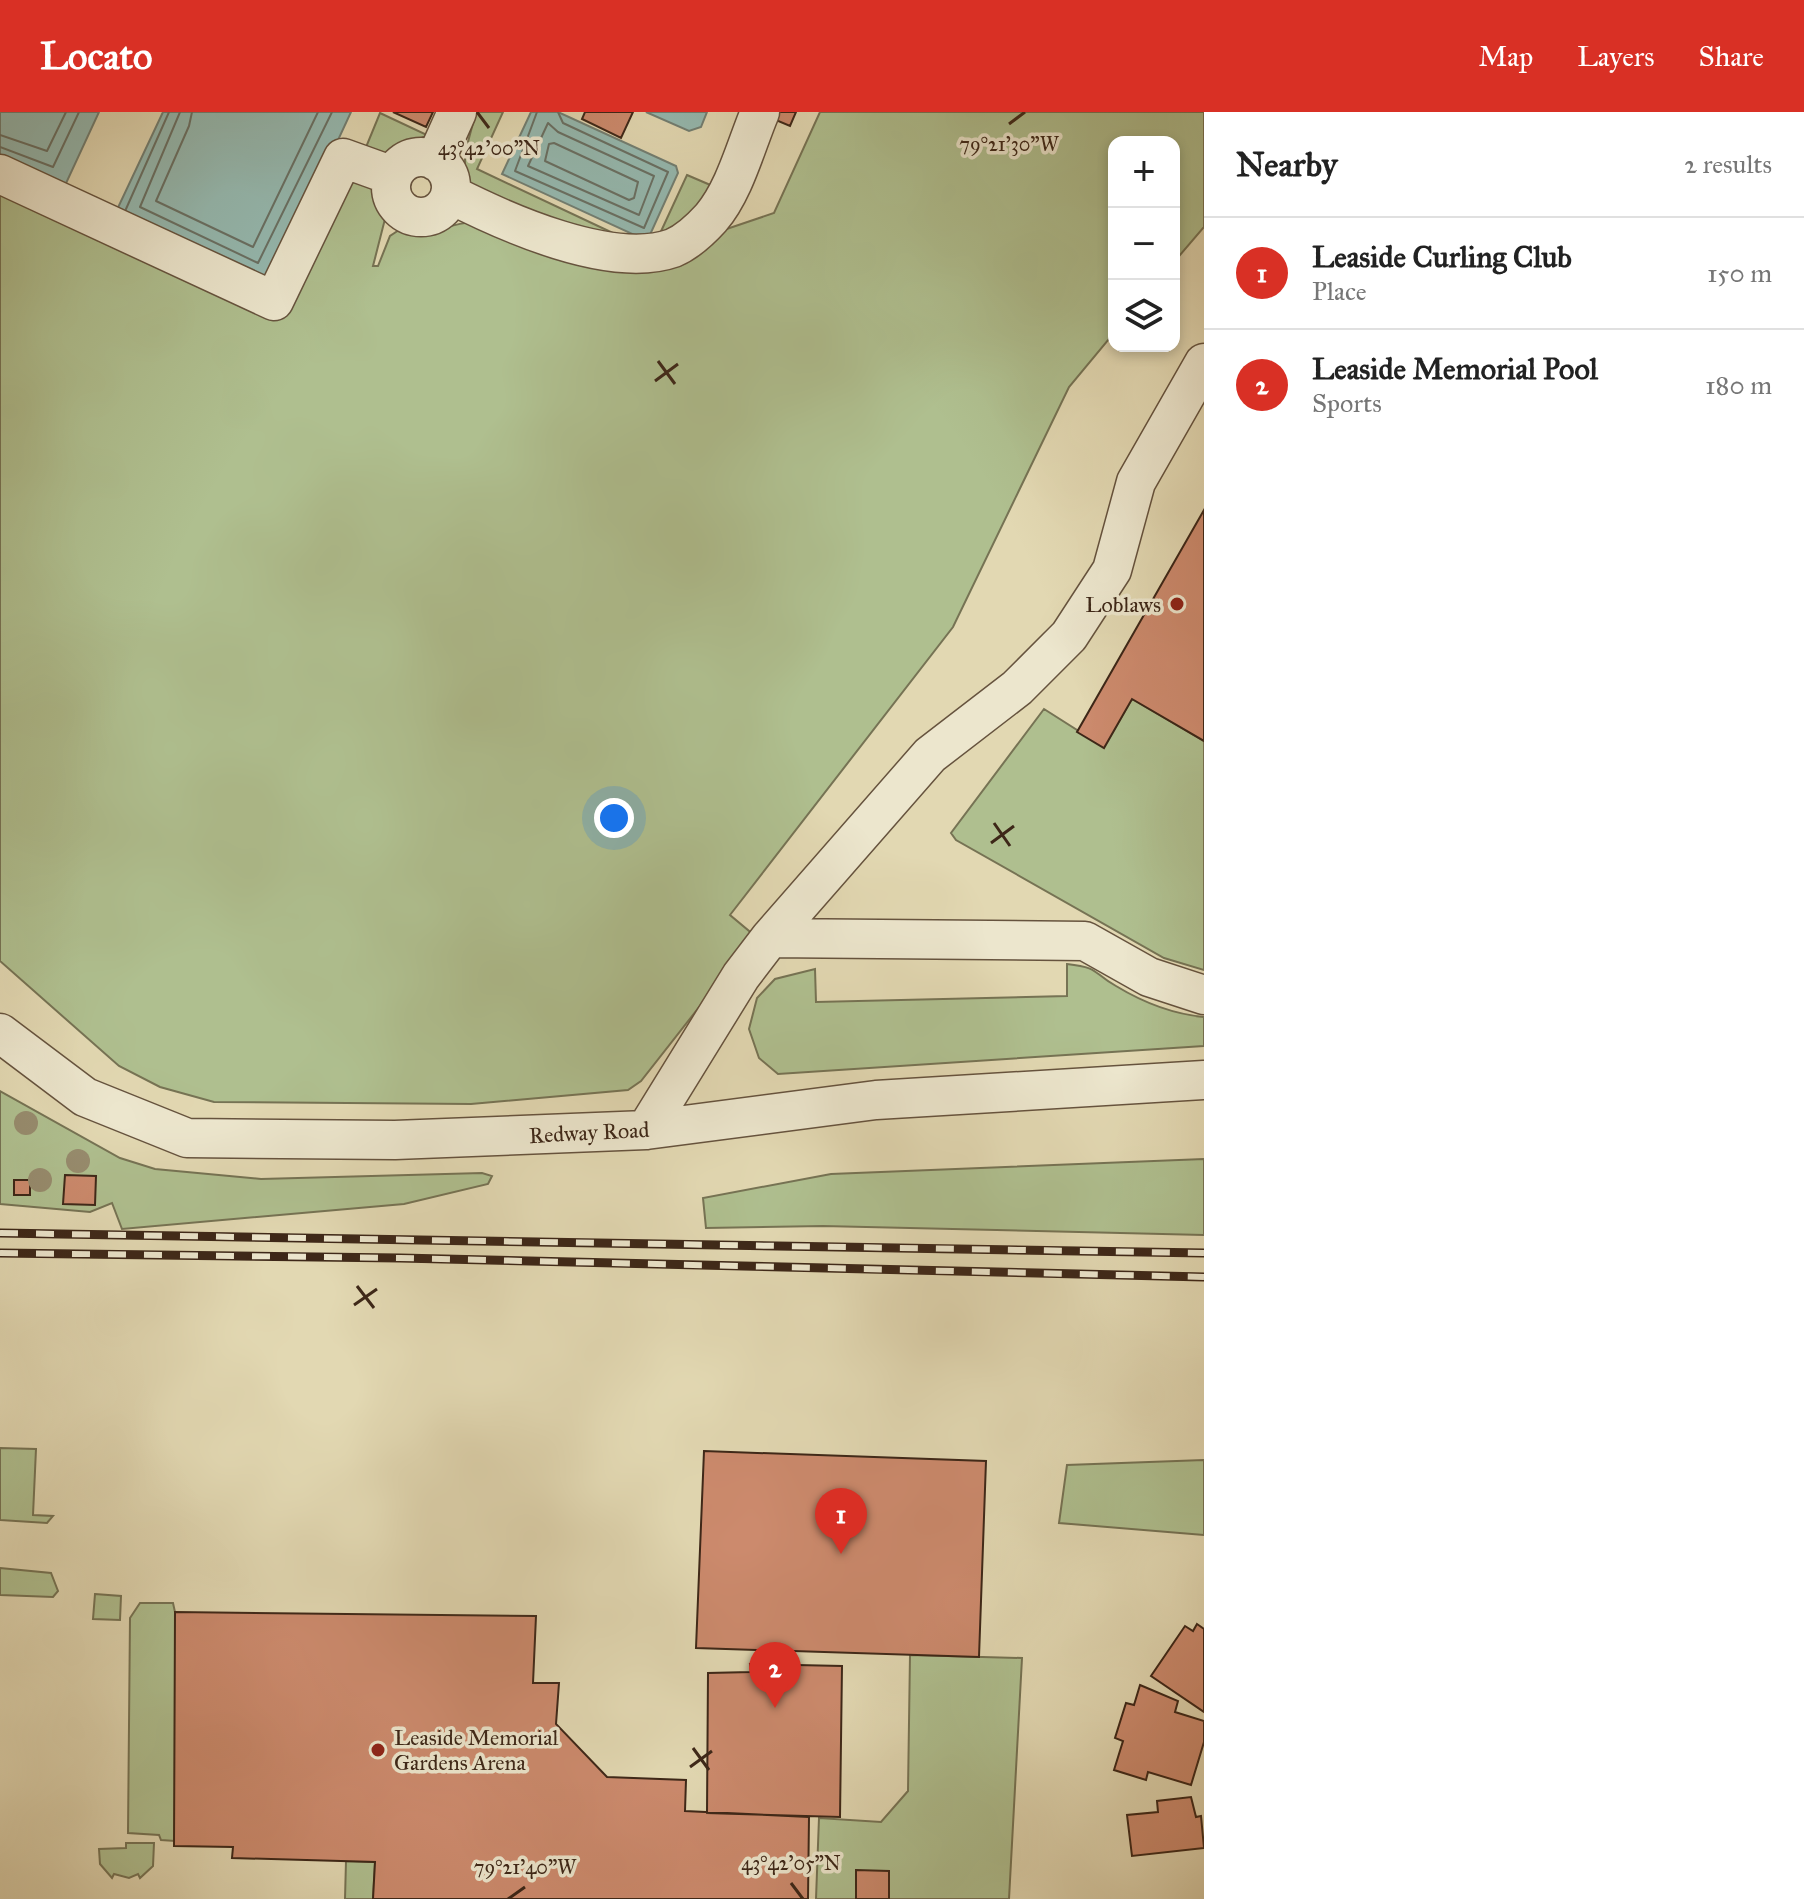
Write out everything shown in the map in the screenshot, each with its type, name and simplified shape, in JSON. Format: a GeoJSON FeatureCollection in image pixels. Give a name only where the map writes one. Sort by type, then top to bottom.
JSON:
{"type":"FeatureCollection","features":[{"type":"Feature","properties":{"kind":"street"},"geometry":{"type":"LineString","coordinates":[[457,112],[442,177],[446,204],[432,216],[412,217],[396,205],[391,196],[393,176],[406,161],[415,158],[442,177],[481,210],[573,243],[608,251],[643,252],[673,248],[696,233],[714,215],[760,112]]}},
{"type":"Feature","properties":{"kind":"street"},"geometry":{"type":"LineString","coordinates":[[0,174],[274,301],[343,158],[393,176]]}},
{"type":"Feature","properties":{"kind":"street"},"geometry":{"type":"LineString","coordinates":[[646,1130],[741,976],[770,938],[930,755],[1017,688],[1069,636],[1112,570],[1136,482],[1204,363]]}},
{"type":"Feature","properties":{"kind":"street"},"geometry":{"type":"LineString","coordinates":[[770,938],[1085,941],[1149,977],[1204,995]]}},
{"type":"Feature","properties":{"kind":"street","name":"Redway Road"},"geometry":{"type":"LineString","coordinates":[[0,1033],[85,1097],[187,1138],[395,1140],[646,1130],[876,1100],[1204,1080]]}},
{"type":"Feature","properties":{"kind":"green space"},"geometry":{"type":"Polygon","coordinates":[[[476,112],[503,112],[477,169],[632,242],[487,199],[465,178],[465,153],[476,112]]]}},
{"type":"Feature","properties":{"kind":"green space"},"geometry":{"type":"Polygon","coordinates":[[[820,112],[1204,112],[1204,227],[1180,255],[1180,136],[1108,136],[1108,340],[1069,387],[953,627],[730,915],[755,936],[641,1081],[628,1090],[471,1104],[214,1102],[160,1087],[119,1066],[0,961],[0,186],[280,315],[347,171],[376,182],[376,203],[385,219],[373,266],[378,266],[390,236],[399,230],[419,233],[472,222],[623,264],[774,213],[820,112]]]}},
{"type":"Feature","properties":{"kind":"green space"},"geometry":{"type":"Polygon","coordinates":[[[380,113],[427,135],[388,156],[364,152],[380,113]]]}},
{"type":"Feature","properties":{"kind":"green space"},"geometry":{"type":"Polygon","coordinates":[[[687,175],[715,187],[699,207],[657,240],[687,175]]]}},
{"type":"Feature","properties":{"kind":"green space"},"geometry":{"type":"Polygon","coordinates":[[[1132,699],[1204,741],[1204,970],[1164,958],[956,840],[951,833],[1044,709],[1104,747],[1132,699]]]}},
{"type":"Feature","properties":{"kind":"green space"},"geometry":{"type":"Polygon","coordinates":[[[1067,964],[1091,969],[1127,992],[1159,1007],[1204,1017],[1204,1046],[778,1074],[759,1058],[749,1029],[757,998],[775,979],[815,969],[816,1002],[1067,996],[1067,964]]]}},
{"type":"Feature","properties":{"kind":"green space"},"geometry":{"type":"Polygon","coordinates":[[[0,1091],[120,1158],[155,1169],[261,1179],[482,1173],[492,1176],[488,1184],[404,1204],[122,1229],[112,1203],[90,1212],[0,1204],[0,1091]]]}},
{"type":"Feature","properties":{"kind":"green space"},"geometry":{"type":"Polygon","coordinates":[[[1204,1159],[1204,1235],[823,1226],[706,1228],[703,1198],[831,1174],[1204,1159]]]}},
{"type":"Feature","properties":{"kind":"green space"},"geometry":{"type":"Polygon","coordinates":[[[0,1448],[36,1449],[33,1515],[53,1516],[47,1523],[0,1520],[0,1448]]]}},
{"type":"Feature","properties":{"kind":"green space"},"geometry":{"type":"Polygon","coordinates":[[[1204,1460],[1204,1535],[1059,1523],[1067,1465],[1204,1460]]]}},
{"type":"Feature","properties":{"kind":"green space"},"geometry":{"type":"Polygon","coordinates":[[[0,1568],[51,1573],[58,1591],[53,1597],[0,1595],[0,1568]]]}},
{"type":"Feature","properties":{"kind":"green space"},"geometry":{"type":"Polygon","coordinates":[[[95,1594],[121,1596],[120,1620],[93,1619],[95,1594]]]}},
{"type":"Feature","properties":{"kind":"green space"},"geometry":{"type":"Polygon","coordinates":[[[140,1603],[173,1603],[175,1612],[175,1841],[161,1840],[159,1835],[128,1833],[130,1618],[140,1603]]]}},
{"type":"Feature","properties":{"kind":"green space"},"geometry":{"type":"Polygon","coordinates":[[[910,1655],[1022,1658],[1009,1899],[816,1899],[819,1818],[881,1822],[908,1791],[910,1655]]]}},
{"type":"Feature","properties":{"kind":"green space"},"geometry":{"type":"Polygon","coordinates":[[[126,1843],[154,1843],[153,1866],[140,1878],[138,1874],[129,1878],[114,1874],[112,1878],[100,1864],[99,1849],[126,1848],[126,1843]]]}},
{"type":"Feature","properties":{"kind":"green space"},"geometry":{"type":"Polygon","coordinates":[[[346,1861],[375,1862],[373,1899],[345,1899],[346,1861]]]}},
{"type":"Feature","properties":{"kind":"water"},"geometry":{"type":"Polygon","coordinates":[[[0,112],[99,112],[62,192],[0,164],[0,112]]]}},
{"type":"Feature","properties":{"kind":"water"},"geometry":{"type":"Polygon","coordinates":[[[163,112],[351,112],[269,289],[114,216],[163,112]]]}},
{"type":"Feature","properties":{"kind":"water"},"geometry":{"type":"Polygon","coordinates":[[[531,112],[558,112],[676,166],[678,173],[649,237],[643,239],[502,174],[531,112]]]}},
{"type":"Feature","properties":{"kind":"water"},"geometry":{"type":"Polygon","coordinates":[[[646,112],[707,112],[701,127],[689,131],[646,112]]]}},
{"type":"Feature","properties":{"kind":"building"},"geometry":{"type":"Polygon","coordinates":[[[393,112],[433,112],[426,127],[393,112]]]}},
{"type":"Feature","properties":{"kind":"building"},"geometry":{"type":"Polygon","coordinates":[[[585,112],[633,112],[621,138],[582,119],[585,112]]]}},
{"type":"Feature","properties":{"kind":"building"},"geometry":{"type":"Polygon","coordinates":[[[766,112],[796,112],[790,126],[764,115],[766,112]]]}},
{"type":"Feature","properties":{"kind":"building","name":"Loblaws"},"geometry":{"type":"Polygon","coordinates":[[[1204,510],[1204,741],[1132,699],[1104,748],[1077,732],[1204,510]]]}},
{"type":"Feature","properties":{"kind":"building"},"geometry":{"type":"Polygon","coordinates":[[[65,1175],[96,1176],[95,1205],[63,1204],[65,1175]]]}},
{"type":"Feature","properties":{"kind":"building"},"geometry":{"type":"Polygon","coordinates":[[[14,1180],[30,1180],[30,1195],[14,1195],[14,1180]]]}},
{"type":"Feature","properties":{"kind":"building"},"geometry":{"type":"Polygon","coordinates":[[[704,1451],[986,1461],[979,1657],[696,1648],[704,1451]]]}},
{"type":"Feature","properties":{"kind":"building","name":"Leaside Memorial Gardens Arena"},"geometry":{"type":"Polygon","coordinates":[[[175,1612],[536,1616],[533,1683],[559,1683],[556,1724],[607,1777],[686,1780],[685,1811],[809,1817],[808,1899],[373,1899],[375,1862],[232,1858],[233,1847],[174,1846],[175,1612]]]}},
{"type":"Feature","properties":{"kind":"building"},"geometry":{"type":"Polygon","coordinates":[[[1197,1624],[1204,1629],[1204,1712],[1151,1676],[1185,1626],[1193,1631],[1197,1624]]]}},
{"type":"Feature","properties":{"kind":"building"},"geometry":{"type":"Polygon","coordinates":[[[750,1664],[842,1666],[840,1817],[707,1813],[708,1673],[751,1672],[750,1664]]]}},
{"type":"Feature","properties":{"kind":"building"},"geometry":{"type":"Polygon","coordinates":[[[1140,1685],[1178,1701],[1175,1712],[1204,1721],[1204,1742],[1191,1785],[1148,1772],[1146,1780],[1114,1770],[1123,1741],[1115,1738],[1126,1703],[1134,1705],[1140,1685]]]}},
{"type":"Feature","properties":{"kind":"building"},"geometry":{"type":"Polygon","coordinates":[[[1191,1797],[1196,1817],[1201,1816],[1204,1848],[1132,1856],[1127,1815],[1158,1812],[1157,1801],[1191,1797]]]}},
{"type":"Feature","properties":{"kind":"building"},"geometry":{"type":"Polygon","coordinates":[[[856,1870],[889,1871],[889,1899],[856,1899],[856,1870]]]}},
{"type":"Feature","properties":{"kind":"railway"},"geometry":{"type":"LineString","coordinates":[[0,1233],[1204,1253]]}},
{"type":"Feature","properties":{"kind":"railway"},"geometry":{"type":"LineString","coordinates":[[0,1253],[400,1258],[1204,1277]]}},
{"type":"Feature","properties":{"kind":"place","name":"Loblaws"},"geometry":{"type":"Point","coordinates":[1177,604]}},
{"type":"Feature","properties":{"kind":"place","name":"Leaside Curling Club"},"geometry":{"type":"Point","coordinates":[841,1554]}},
{"type":"Feature","properties":{"kind":"place","name":"Leaside Memorial Pool"},"geometry":{"type":"Point","coordinates":[775,1708]}},
{"type":"Feature","properties":{"kind":"place","name":"Leaside Memorial Gardens Arena"},"geometry":{"type":"Point","coordinates":[378,1750]}}]}
